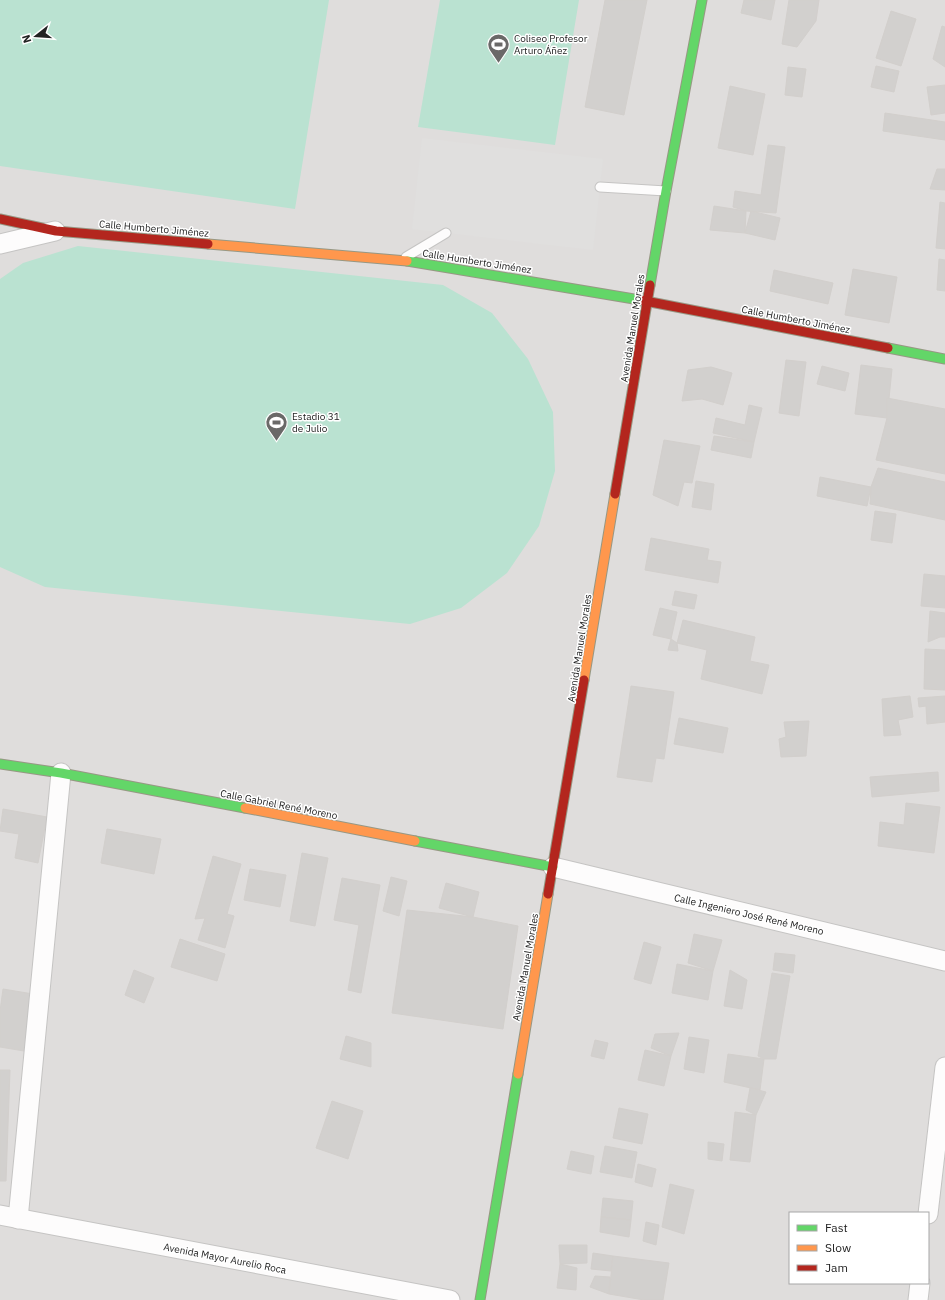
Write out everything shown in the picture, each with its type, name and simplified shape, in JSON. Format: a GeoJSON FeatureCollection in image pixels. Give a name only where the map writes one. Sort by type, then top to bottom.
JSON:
{"type":"FeatureCollection","features":[{"type":"Feature","properties":{"kind":"street","name":"Avenida Manuel Morales"},"geometry":{"type":"LineString","coordinates":[[480,1300],[666,191],[702,0]]}},
{"type":"Feature","properties":{"kind":"street","name":"Calle Humberto Jiménez"},"geometry":{"type":"LineString","coordinates":[[0,219],[56,231],[401,260],[648,301],[945,360]]}},
{"type":"Feature","properties":{"kind":"street"},"geometry":{"type":"LineString","coordinates":[[0,244],[56,231]]}},
{"type":"Feature","properties":{"kind":"street","name":"Calle Gabriel René Moreno"},"geometry":{"type":"LineString","coordinates":[[0,764],[61,774],[553,867]]}},
{"type":"Feature","properties":{"kind":"street"},"geometry":{"type":"LineString","coordinates":[[18,1219],[61,774]]}},
{"type":"Feature","properties":{"kind":"street","name":"Calle Ingeniero José René Moreno"},"geometry":{"type":"LineString","coordinates":[[553,867],[945,961]]}},
{"type":"Feature","properties":{"kind":"street"},"geometry":{"type":"LineString","coordinates":[[928,1212],[945,1067]]}},
{"type":"Feature","properties":{"kind":"street","name":"Avenida Mayor Aurelio Roca"},"geometry":{"type":"LineString","coordinates":[[0,1215],[450,1300]]}},
{"type":"Feature","properties":{"kind":"street"},"geometry":{"type":"LineString","coordinates":[[918,1300],[920,1284]]}},
{"type":"Feature","properties":{"kind":"lane"},"geometry":{"type":"LineString","coordinates":[[600,187],[666,191]]}},
{"type":"Feature","properties":{"kind":"lane"},"geometry":{"type":"LineString","coordinates":[[401,260],[446,233]]}},
{"type":"Feature","properties":{"kind":"shaded area"},"geometry":{"type":"Polygon","coordinates":[[[0,0],[945,0],[945,1300],[0,1300],[0,0]]]}},
{"type":"Feature","properties":{"kind":"shaded area"},"geometry":{"type":"Polygon","coordinates":[[[422,138],[603,159],[593,250],[412,229],[422,138]]]}},
{"type":"Feature","properties":{"kind":"green space"},"geometry":{"type":"Polygon","coordinates":[[[0,0],[329,0],[295,209],[0,166],[0,0]]]}},
{"type":"Feature","properties":{"kind":"green space","name":"Coliseo Profesor Arturo Áñez"},"geometry":{"type":"Polygon","coordinates":[[[440,0],[579,0],[555,145],[418,127],[440,0]]]}},
{"type":"Feature","properties":{"kind":"green space","name":"Estadio 31 de Julio"},"geometry":{"type":"Polygon","coordinates":[[[78,246],[443,285],[492,313],[528,359],[553,412],[555,471],[539,526],[507,573],[461,608],[410,624],[45,587],[0,567],[0,279],[23,263],[78,246]]]}},
{"type":"Feature","properties":{"kind":"building"},"geometry":{"type":"Polygon","coordinates":[[[605,0],[647,0],[624,115],[585,107],[605,0]]]}},
{"type":"Feature","properties":{"kind":"building"},"geometry":{"type":"Polygon","coordinates":[[[744,0],[775,0],[771,20],[741,13],[744,0]]]}},
{"type":"Feature","properties":{"kind":"building"},"geometry":{"type":"Polygon","coordinates":[[[789,0],[819,0],[816,21],[797,47],[782,44],[789,0]]]}},
{"type":"Feature","properties":{"kind":"building"},"geometry":{"type":"Polygon","coordinates":[[[891,11],[916,19],[901,66],[876,58],[891,11]]]}},
{"type":"Feature","properties":{"kind":"building"},"geometry":{"type":"Polygon","coordinates":[[[942,26],[945,27],[945,67],[933,59],[942,26]]]}},
{"type":"Feature","properties":{"kind":"building"},"geometry":{"type":"Polygon","coordinates":[[[876,66],[899,71],[894,92],[871,87],[876,66]]]}},
{"type":"Feature","properties":{"kind":"building"},"geometry":{"type":"Polygon","coordinates":[[[788,67],[806,69],[802,97],[785,95],[788,67]]]}},
{"type":"Feature","properties":{"kind":"building"},"geometry":{"type":"Polygon","coordinates":[[[945,85],[945,113],[931,115],[927,87],[945,85]]]}},
{"type":"Feature","properties":{"kind":"building"},"geometry":{"type":"Polygon","coordinates":[[[730,86],[765,94],[753,155],[718,148],[730,86]]]}},
{"type":"Feature","properties":{"kind":"building"},"geometry":{"type":"Polygon","coordinates":[[[885,113],[945,122],[945,140],[883,131],[885,113]]]}},
{"type":"Feature","properties":{"kind":"building"},"geometry":{"type":"Polygon","coordinates":[[[768,145],[785,147],[776,213],[746,211],[733,207],[735,191],[761,195],[768,145]]]}},
{"type":"Feature","properties":{"kind":"building"},"geometry":{"type":"Polygon","coordinates":[[[937,169],[945,169],[945,190],[930,189],[937,169]]]}},
{"type":"Feature","properties":{"kind":"building"},"geometry":{"type":"Polygon","coordinates":[[[940,202],[945,203],[945,249],[936,248],[940,202]]]}},
{"type":"Feature","properties":{"kind":"building"},"geometry":{"type":"Polygon","coordinates":[[[714,206],[746,211],[745,233],[710,230],[714,206]]]}},
{"type":"Feature","properties":{"kind":"building"},"geometry":{"type":"Polygon","coordinates":[[[751,211],[780,218],[775,240],[745,233],[751,211]]]}},
{"type":"Feature","properties":{"kind":"building"},"geometry":{"type":"Polygon","coordinates":[[[939,259],[945,260],[945,291],[937,290],[939,259]]]}},
{"type":"Feature","properties":{"kind":"building"},"geometry":{"type":"Polygon","coordinates":[[[853,269],[897,277],[889,323],[845,315],[853,269]]]}},
{"type":"Feature","properties":{"kind":"building"},"geometry":{"type":"Polygon","coordinates":[[[774,270],[833,283],[828,304],[770,291],[774,270]]]}},
{"type":"Feature","properties":{"kind":"building"},"geometry":{"type":"Polygon","coordinates":[[[786,360],[806,362],[799,416],[779,413],[786,360]]]}},
{"type":"Feature","properties":{"kind":"building"},"geometry":{"type":"Polygon","coordinates":[[[861,365],[892,369],[887,418],[855,414],[861,365]]]}},
{"type":"Feature","properties":{"kind":"building"},"geometry":{"type":"Polygon","coordinates":[[[822,366],[849,373],[845,391],[817,384],[822,366]]]}},
{"type":"Feature","properties":{"kind":"building"},"geometry":{"type":"Polygon","coordinates":[[[711,367],[732,373],[723,405],[702,399],[682,401],[688,370],[711,367]]]}},
{"type":"Feature","properties":{"kind":"building"},"geometry":{"type":"Polygon","coordinates":[[[887,398],[945,409],[945,474],[876,460],[887,418],[887,398]]]}},
{"type":"Feature","properties":{"kind":"building"},"geometry":{"type":"Polygon","coordinates":[[[749,405],[762,408],[754,442],[713,433],[716,418],[745,425],[749,405]]]}},
{"type":"Feature","properties":{"kind":"building"},"geometry":{"type":"Polygon","coordinates":[[[714,436],[754,442],[751,458],[711,450],[714,436]]]}},
{"type":"Feature","properties":{"kind":"building"},"geometry":{"type":"Polygon","coordinates":[[[664,440],[700,446],[692,483],[684,482],[678,506],[653,495],[664,440]]]}},
{"type":"Feature","properties":{"kind":"building"},"geometry":{"type":"Polygon","coordinates":[[[878,468],[945,482],[945,520],[870,504],[871,487],[878,468]]]}},
{"type":"Feature","properties":{"kind":"building"},"geometry":{"type":"Polygon","coordinates":[[[820,477],[871,487],[867,506],[817,496],[820,477]]]}},
{"type":"Feature","properties":{"kind":"building"},"geometry":{"type":"Polygon","coordinates":[[[696,481],[714,484],[711,510],[692,507],[696,481]]]}},
{"type":"Feature","properties":{"kind":"building"},"geometry":{"type":"Polygon","coordinates":[[[875,511],[896,514],[892,543],[871,540],[875,511]]]}},
{"type":"Feature","properties":{"kind":"building"},"geometry":{"type":"Polygon","coordinates":[[[651,538],[709,549],[707,560],[721,562],[718,583],[645,570],[651,538]]]}},
{"type":"Feature","properties":{"kind":"building"},"geometry":{"type":"Polygon","coordinates":[[[924,574],[945,576],[945,608],[921,606],[924,574]]]}},
{"type":"Feature","properties":{"kind":"building"},"geometry":{"type":"Polygon","coordinates":[[[675,591],[697,595],[694,609],[672,605],[675,591]]]}},
{"type":"Feature","properties":{"kind":"building"},"geometry":{"type":"Polygon","coordinates":[[[660,608],[677,612],[671,639],[653,635],[660,608]]]}},
{"type":"Feature","properties":{"kind":"building"},"geometry":{"type":"Polygon","coordinates":[[[930,611],[945,613],[945,637],[940,637],[928,642],[930,611]]]}},
{"type":"Feature","properties":{"kind":"building"},"geometry":{"type":"Polygon","coordinates":[[[683,620],[755,637],[750,661],[769,665],[762,694],[701,679],[707,650],[677,643],[683,620]]]}},
{"type":"Feature","properties":{"kind":"building"},"geometry":{"type":"Polygon","coordinates":[[[671,639],[677,643],[678,651],[668,650],[671,639]]]}},
{"type":"Feature","properties":{"kind":"building"},"geometry":{"type":"Polygon","coordinates":[[[925,649],[945,650],[945,690],[924,689],[925,649]]]}},
{"type":"Feature","properties":{"kind":"building"},"geometry":{"type":"Polygon","coordinates":[[[631,686],[674,692],[664,759],[656,758],[652,782],[617,777],[631,686]]]}},
{"type":"Feature","properties":{"kind":"building"},"geometry":{"type":"Polygon","coordinates":[[[910,696],[913,717],[898,720],[901,735],[884,736],[882,699],[910,696]]]}},
{"type":"Feature","properties":{"kind":"building"},"geometry":{"type":"Polygon","coordinates":[[[945,696],[945,722],[927,724],[926,706],[919,707],[918,698],[945,696]]]}},
{"type":"Feature","properties":{"kind":"building"},"geometry":{"type":"Polygon","coordinates":[[[679,718],[728,728],[723,753],[674,744],[679,718]]]}},
{"type":"Feature","properties":{"kind":"building"},"geometry":{"type":"Polygon","coordinates":[[[809,721],[806,756],[781,757],[779,739],[786,737],[784,722],[809,721]]]}},
{"type":"Feature","properties":{"kind":"building"},"geometry":{"type":"Polygon","coordinates":[[[938,772],[939,791],[872,797],[870,777],[938,772]]]}},
{"type":"Feature","properties":{"kind":"building"},"geometry":{"type":"Polygon","coordinates":[[[906,803],[940,807],[934,853],[878,846],[880,822],[904,825],[906,803]]]}},
{"type":"Feature","properties":{"kind":"building"},"geometry":{"type":"Polygon","coordinates":[[[3,809],[47,817],[38,863],[15,858],[19,834],[0,831],[3,809]]]}},
{"type":"Feature","properties":{"kind":"building"},"geometry":{"type":"Polygon","coordinates":[[[107,829],[161,839],[154,874],[101,863],[107,829]]]}},
{"type":"Feature","properties":{"kind":"building"},"geometry":{"type":"Polygon","coordinates":[[[302,853],[328,858],[315,926],[290,921],[302,853]]]}},
{"type":"Feature","properties":{"kind":"building"},"geometry":{"type":"Polygon","coordinates":[[[213,856],[241,864],[227,914],[234,916],[225,948],[198,940],[205,918],[195,919],[213,856]]]}},
{"type":"Feature","properties":{"kind":"building"},"geometry":{"type":"Polygon","coordinates":[[[250,869],[286,875],[280,907],[244,900],[250,869]]]}},
{"type":"Feature","properties":{"kind":"building"},"geometry":{"type":"Polygon","coordinates":[[[391,877],[407,881],[399,916],[383,911],[391,877]]]}},
{"type":"Feature","properties":{"kind":"building"},"geometry":{"type":"Polygon","coordinates":[[[342,878],[380,885],[361,993],[348,990],[359,925],[334,920],[342,878]]]}},
{"type":"Feature","properties":{"kind":"building"},"geometry":{"type":"Polygon","coordinates":[[[446,883],[479,892],[473,917],[439,908],[446,883]]]}},
{"type":"Feature","properties":{"kind":"building"},"geometry":{"type":"Polygon","coordinates":[[[407,910],[473,917],[518,926],[503,1029],[392,1013],[407,910]]]}},
{"type":"Feature","properties":{"kind":"building"},"geometry":{"type":"Polygon","coordinates":[[[694,934],[722,940],[713,971],[688,963],[694,934]]]}},
{"type":"Feature","properties":{"kind":"building"},"geometry":{"type":"Polygon","coordinates":[[[180,939],[225,954],[217,981],[171,967],[180,939]]]}},
{"type":"Feature","properties":{"kind":"building"},"geometry":{"type":"Polygon","coordinates":[[[644,942],[661,947],[651,984],[634,979],[644,942]]]}},
{"type":"Feature","properties":{"kind":"building"},"geometry":{"type":"Polygon","coordinates":[[[775,953],[795,955],[793,973],[773,970],[775,953]]]}},
{"type":"Feature","properties":{"kind":"building"},"geometry":{"type":"Polygon","coordinates":[[[677,964],[713,971],[708,1000],[672,993],[677,964]]]}},
{"type":"Feature","properties":{"kind":"building"},"geometry":{"type":"Polygon","coordinates":[[[134,970],[154,978],[144,1003],[125,995],[134,970]]]}},
{"type":"Feature","properties":{"kind":"building"},"geometry":{"type":"Polygon","coordinates":[[[730,970],[747,980],[742,1009],[724,1006],[730,970]]]}},
{"type":"Feature","properties":{"kind":"building"},"geometry":{"type":"Polygon","coordinates":[[[772,973],[790,976],[776,1059],[764,1059],[758,1056],[772,973]]]}},
{"type":"Feature","properties":{"kind":"building"},"geometry":{"type":"Polygon","coordinates":[[[3,989],[33,994],[24,1051],[0,1047],[0,1011],[3,989]]]}},
{"type":"Feature","properties":{"kind":"building"},"geometry":{"type":"Polygon","coordinates":[[[679,1033],[671,1056],[651,1048],[655,1034],[679,1033]]]}},
{"type":"Feature","properties":{"kind":"building"},"geometry":{"type":"Polygon","coordinates":[[[346,1036],[371,1043],[371,1067],[340,1059],[346,1036]]]}},
{"type":"Feature","properties":{"kind":"building"},"geometry":{"type":"Polygon","coordinates":[[[689,1037],[709,1040],[704,1073],[684,1069],[689,1037]]]}},
{"type":"Feature","properties":{"kind":"building"},"geometry":{"type":"Polygon","coordinates":[[[595,1040],[608,1043],[604,1059],[591,1056],[595,1040]]]}},
{"type":"Feature","properties":{"kind":"building"},"geometry":{"type":"Polygon","coordinates":[[[645,1050],[671,1056],[664,1086],[638,1080],[645,1050]]]}},
{"type":"Feature","properties":{"kind":"building"},"geometry":{"type":"Polygon","coordinates":[[[728,1054],[764,1059],[760,1090],[724,1082],[728,1054]]]}},
{"type":"Feature","properties":{"kind":"building"},"geometry":{"type":"Polygon","coordinates":[[[0,1070],[10,1070],[6,1181],[0,1181],[0,1070]]]}},
{"type":"Feature","properties":{"kind":"building"},"geometry":{"type":"Polygon","coordinates":[[[750,1088],[766,1092],[756,1115],[746,1110],[750,1088]]]}},
{"type":"Feature","properties":{"kind":"building"},"geometry":{"type":"Polygon","coordinates":[[[332,1101],[363,1111],[348,1159],[316,1148],[332,1101]]]}},
{"type":"Feature","properties":{"kind":"building"},"geometry":{"type":"Polygon","coordinates":[[[619,1108],[648,1114],[642,1144],[613,1138],[619,1108]]]}},
{"type":"Feature","properties":{"kind":"building"},"geometry":{"type":"Polygon","coordinates":[[[735,1112],[756,1115],[750,1162],[730,1160],[735,1112]]]}},
{"type":"Feature","properties":{"kind":"building"},"geometry":{"type":"Polygon","coordinates":[[[708,1142],[724,1144],[722,1161],[708,1159],[708,1142]]]}},
{"type":"Feature","properties":{"kind":"building"},"geometry":{"type":"Polygon","coordinates":[[[605,1146],[637,1152],[632,1178],[600,1172],[605,1146]]]}},
{"type":"Feature","properties":{"kind":"building"},"geometry":{"type":"Polygon","coordinates":[[[571,1151],[594,1156],[591,1174],[567,1169],[571,1151]]]}},
{"type":"Feature","properties":{"kind":"building"},"geometry":{"type":"Polygon","coordinates":[[[638,1164],[656,1169],[652,1187],[635,1182],[638,1164]]]}},
{"type":"Feature","properties":{"kind":"building"},"geometry":{"type":"Polygon","coordinates":[[[670,1184],[694,1190],[684,1234],[662,1227],[670,1184]]]}},
{"type":"Feature","properties":{"kind":"building"},"geometry":{"type":"Polygon","coordinates":[[[603,1198],[633,1201],[631,1220],[601,1217],[603,1198]]]}},
{"type":"Feature","properties":{"kind":"building"},"geometry":{"type":"Polygon","coordinates":[[[601,1217],[631,1220],[629,1237],[600,1232],[601,1217]]]}},
{"type":"Feature","properties":{"kind":"building"},"geometry":{"type":"Polygon","coordinates":[[[646,1222],[659,1225],[656,1245],[643,1241],[646,1222]]]}},
{"type":"Feature","properties":{"kind":"building"},"geometry":{"type":"Polygon","coordinates":[[[559,1245],[587,1245],[587,1263],[560,1264],[559,1245]]]}},
{"type":"Feature","properties":{"kind":"building"},"geometry":{"type":"Polygon","coordinates":[[[593,1253],[613,1256],[611,1271],[591,1269],[593,1253]]]}},
{"type":"Feature","properties":{"kind":"building"},"geometry":{"type":"Polygon","coordinates":[[[613,1256],[669,1263],[663,1300],[644,1300],[609,1294],[613,1256]]]}},
{"type":"Feature","properties":{"kind":"building"},"geometry":{"type":"Polygon","coordinates":[[[560,1264],[577,1268],[576,1290],[557,1288],[560,1264]]]}},
{"type":"Feature","properties":{"kind":"building"},"geometry":{"type":"Polygon","coordinates":[[[595,1276],[610,1277],[609,1294],[590,1287],[595,1276]]]}},
{"type":"Feature","properties":{"kind":"traffic: fast"},"geometry":{"type":"LineString","coordinates":[[650,285],[702,0]]}},
{"type":"Feature","properties":{"kind":"traffic: fast"},"geometry":{"type":"LineString","coordinates":[[407,261],[640,300]]}},
{"type":"Feature","properties":{"kind":"traffic: fast"},"geometry":{"type":"LineString","coordinates":[[888,348],[945,359]]}},
{"type":"Feature","properties":{"kind":"traffic: fast"},"geometry":{"type":"LineString","coordinates":[[0,764],[61,773],[245,808]]}},
{"type":"Feature","properties":{"kind":"traffic: fast"},"geometry":{"type":"LineString","coordinates":[[415,841],[553,867]]}},
{"type":"Feature","properties":{"kind":"traffic: fast"},"geometry":{"type":"LineString","coordinates":[[480,1300],[518,1074]]}},
{"type":"Feature","properties":{"kind":"traffic: slow"},"geometry":{"type":"LineString","coordinates":[[208,244],[407,261]]}},
{"type":"Feature","properties":{"kind":"traffic: slow"},"geometry":{"type":"LineString","coordinates":[[584,680],[615,494]]}},
{"type":"Feature","properties":{"kind":"traffic: slow"},"geometry":{"type":"LineString","coordinates":[[245,808],[415,841]]}},
{"type":"Feature","properties":{"kind":"traffic: slow"},"geometry":{"type":"LineString","coordinates":[[518,1074],[548,894]]}},
{"type":"Feature","properties":{"kind":"traffic: jam"},"geometry":{"type":"LineString","coordinates":[[0,219],[56,231],[208,244]]}},
{"type":"Feature","properties":{"kind":"traffic: jam"},"geometry":{"type":"LineString","coordinates":[[615,494],[650,285]]}},
{"type":"Feature","properties":{"kind":"traffic: jam"},"geometry":{"type":"LineString","coordinates":[[640,300],[888,348]]}},
{"type":"Feature","properties":{"kind":"traffic: jam"},"geometry":{"type":"LineString","coordinates":[[548,894],[584,680]]}},
{"type":"Feature","properties":{"kind":"place","name":"Coliseo Profesor Arturo Áñez"},"geometry":{"type":"Point","coordinates":[499,64]}},
{"type":"Feature","properties":{"kind":"place","name":"Estadio 31 de Julio"},"geometry":{"type":"Point","coordinates":[277,442]}}]}
